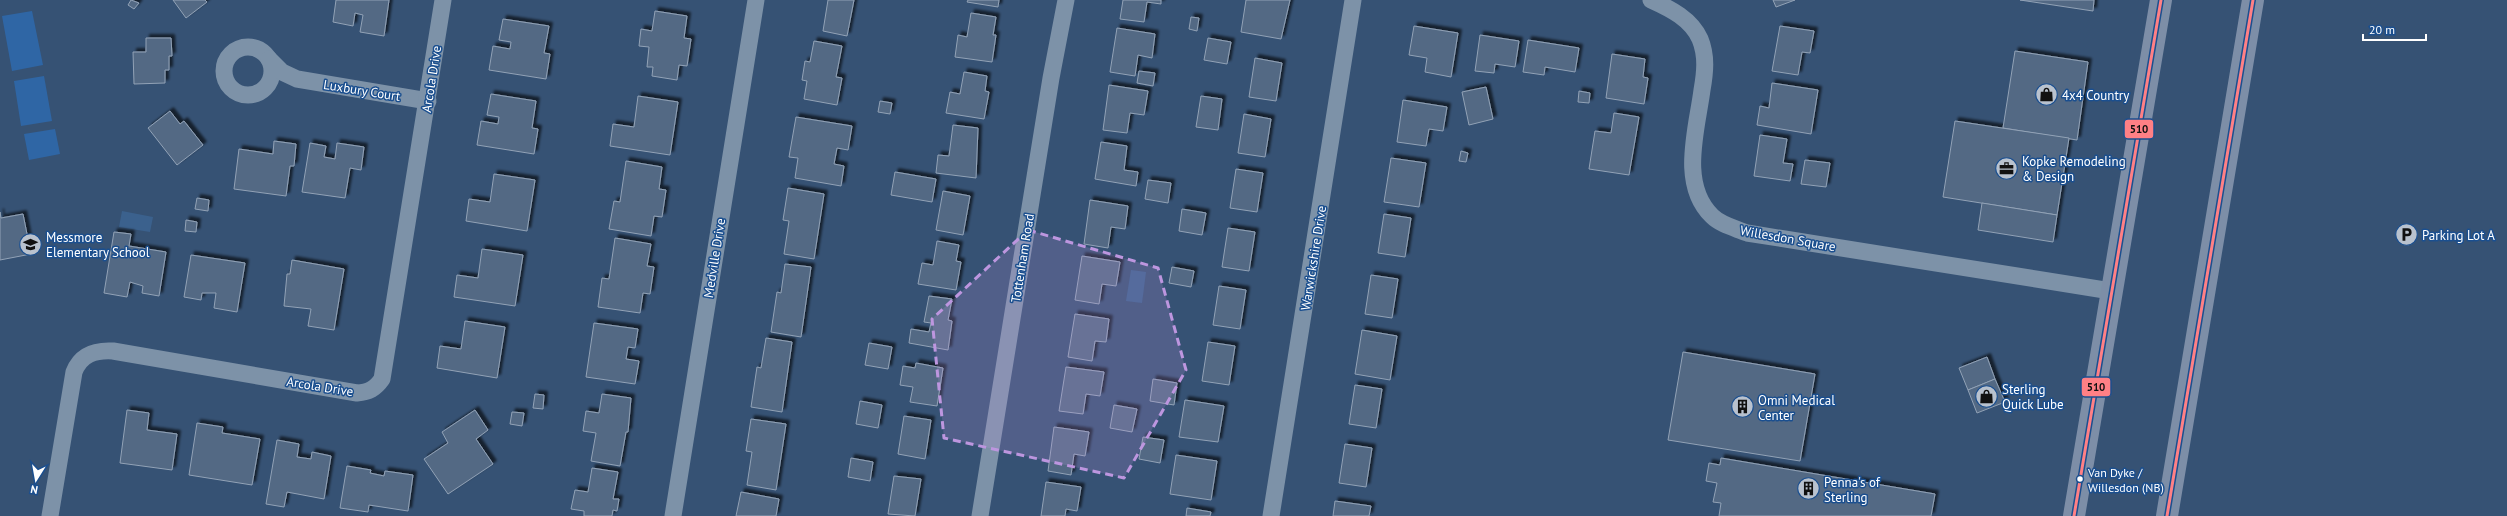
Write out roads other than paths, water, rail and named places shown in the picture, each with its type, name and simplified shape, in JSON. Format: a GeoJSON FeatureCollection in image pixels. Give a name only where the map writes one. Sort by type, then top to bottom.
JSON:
{"type":"FeatureCollection","features":[{"type":"Feature","properties":{"kind":"main road"},"geometry":{"type":"LineString","coordinates":[[2074,516],[2161,0]]}},
{"type":"Feature","properties":{"kind":"main road"},"geometry":{"type":"LineString","coordinates":[[2167,516],[2254,0]]}},
{"type":"Feature","properties":{"kind":"street","name":"Arcola Drive"},"geometry":{"type":"LineString","coordinates":[[50,516],[74,372],[77,365],[89,354],[113,351],[356,393],[366,392],[376,388],[382,380],[385,369],[443,0]]}},
{"type":"Feature","properties":{"kind":"street","name":"Medville Drive"},"geometry":{"type":"LineString","coordinates":[[673,516],[756,0]]}},
{"type":"Feature","properties":{"kind":"street","name":"Tottenham Road"},"geometry":{"type":"LineString","coordinates":[[980,516],[1051,78],[1066,0]]}},
{"type":"Feature","properties":{"kind":"street","name":"Warwickshire Drive"},"geometry":{"type":"LineString","coordinates":[[1271,516],[1353,0]]}},
{"type":"Feature","properties":{"kind":"street","name":"Willesdon Square"},"geometry":{"type":"LineString","coordinates":[[1652,0],[1673,10],[1690,25],[1700,39],[1706,68],[1692,172],[1696,191],[1703,206],[1712,216],[1726,225],[1747,233],[2111,291]]}},
{"type":"Feature","properties":{"kind":"street","name":"Luxbury Court"},"geometry":{"type":"LineString","coordinates":[[297,79],[281,82],[250,96],[235,92],[225,80],[224,65],[232,52],[248,46],[264,52],[282,72],[297,79],[428,101]]}},
{"type":"Feature","properties":{"kind":"street"},"geometry":{"type":"LineString","coordinates":[[265,89],[272,75],[269,59]]}},
{"type":"Feature","properties":{"kind":"place","name":"4x4 Country"},"geometry":{"type":"Point","coordinates":[2046,95]}},
{"type":"Feature","properties":{"kind":"place","name":"Kopke Remodeling & Design"},"geometry":{"type":"Point","coordinates":[2006,168]}},
{"type":"Feature","properties":{"kind":"place","name":"Parking Lot A"},"geometry":{"type":"Point","coordinates":[2407,235]}},
{"type":"Feature","properties":{"kind":"place","name":"Messmore Elementary School"},"geometry":{"type":"Point","coordinates":[31,244]}},
{"type":"Feature","properties":{"kind":"place","name":"Sterling Quick Lube"},"geometry":{"type":"Point","coordinates":[1986,396]}},
{"type":"Feature","properties":{"kind":"place","name":"Omni Medical Center"},"geometry":{"type":"Point","coordinates":[1742,407]}},
{"type":"Feature","properties":{"kind":"place","name":"Van Dyke / Willesdon (NB)"},"geometry":{"type":"Point","coordinates":[2080,479]}},
{"type":"Feature","properties":{"kind":"place","name":"Penna's of Sterling"},"geometry":{"type":"Point","coordinates":[1809,489]}}]}
